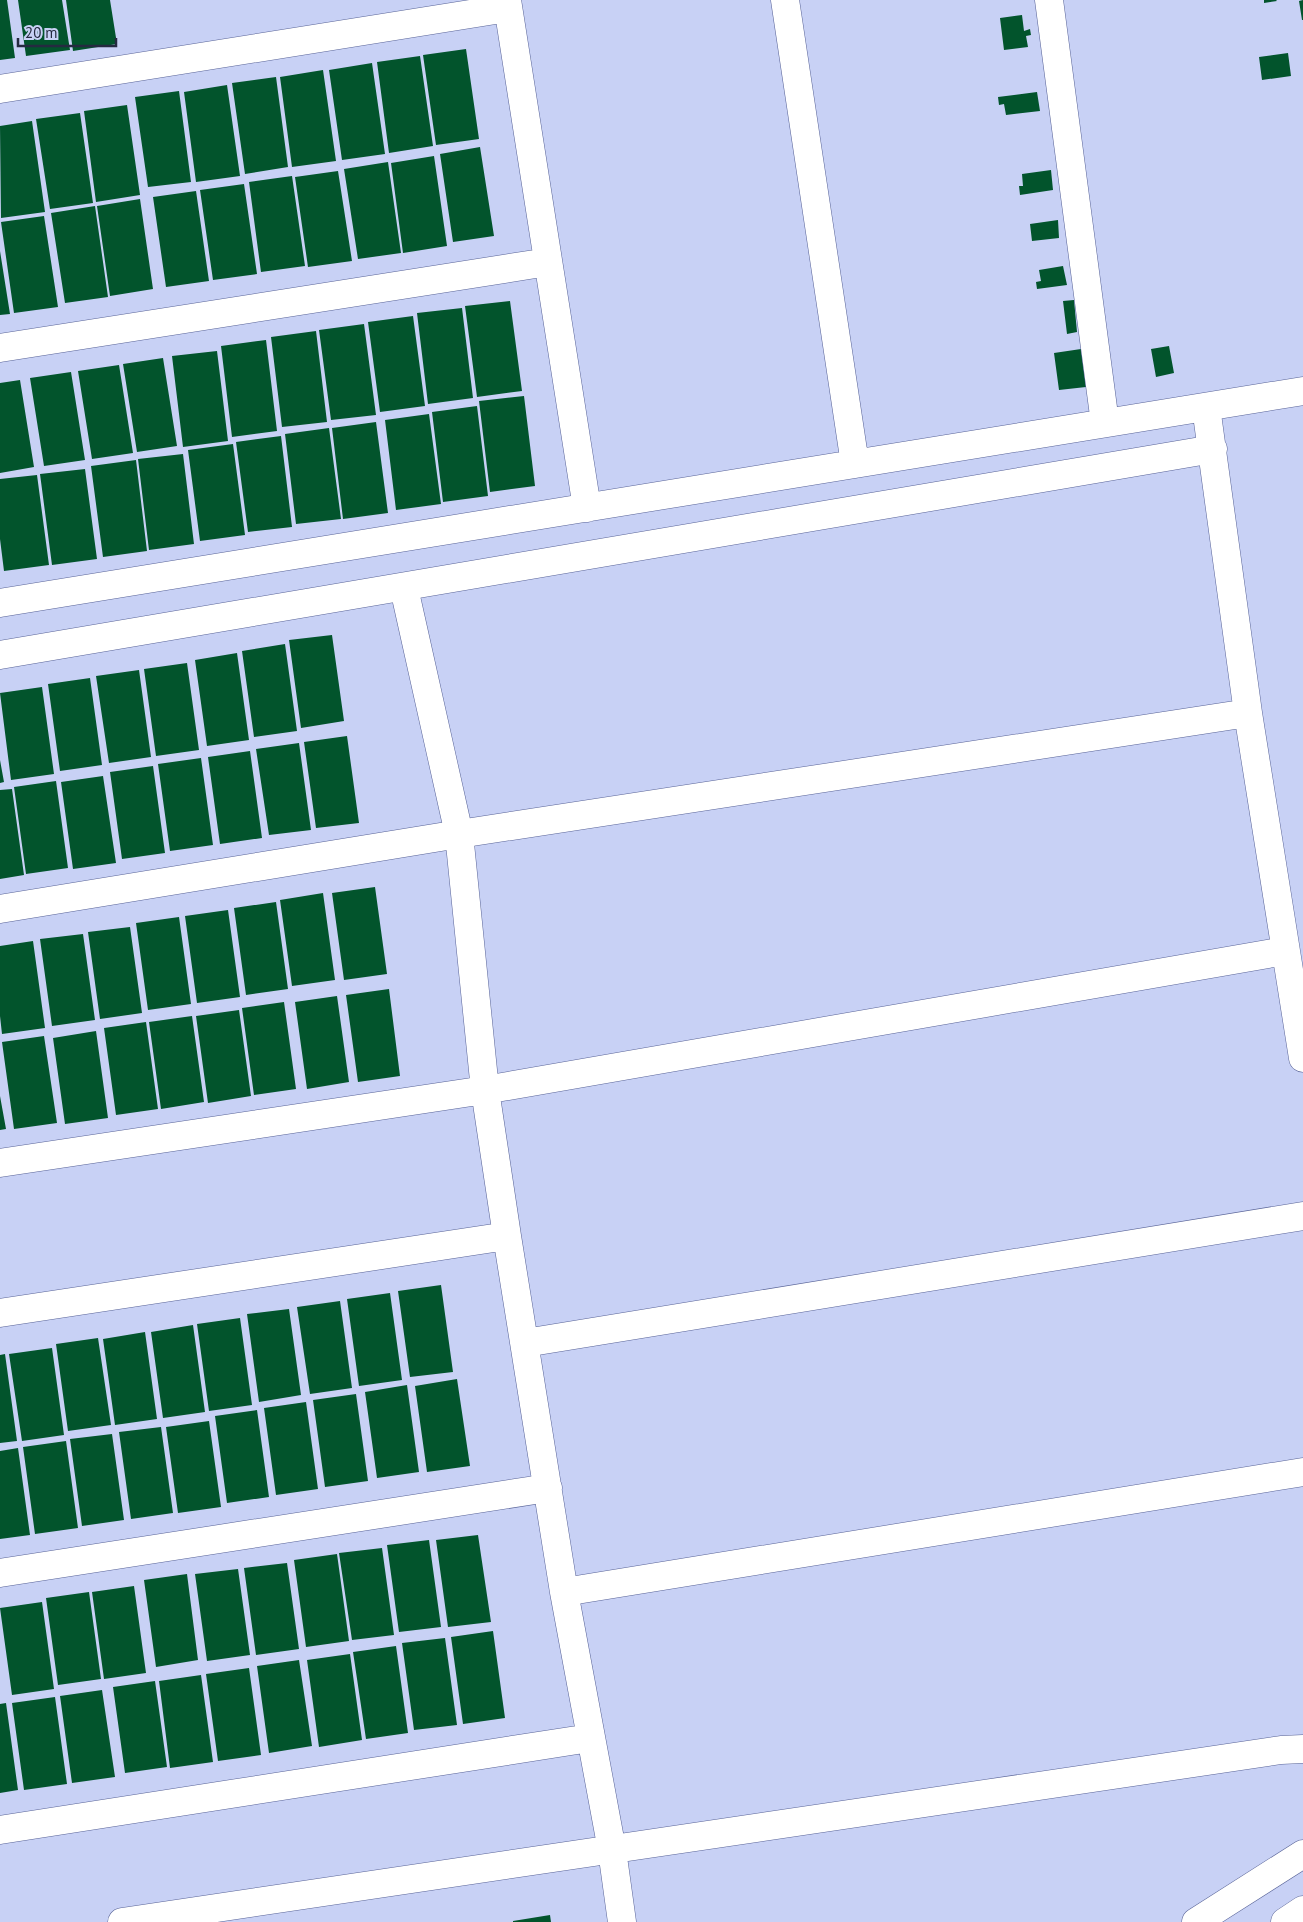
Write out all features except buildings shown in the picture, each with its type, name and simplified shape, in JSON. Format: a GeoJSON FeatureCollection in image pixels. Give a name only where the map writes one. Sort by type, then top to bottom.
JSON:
{"type":"FeatureCollection","features":[{"type":"Feature","properties":{"kind":"street"},"geometry":{"type":"LineString","coordinates":[[785,0],[855,464]]}},
{"type":"Feature","properties":{"kind":"street"},"geometry":{"type":"LineString","coordinates":[[1049,0],[1105,423]]}},
{"type":"Feature","properties":{"kind":"street"},"geometry":{"type":"LineString","coordinates":[[0,89],[508,4],[587,508]]}},
{"type":"Feature","properties":{"kind":"street"},"geometry":{"type":"LineString","coordinates":[[0,348],[548,262]]}},
{"type":"Feature","properties":{"kind":"street"},"geometry":{"type":"LineString","coordinates":[[0,603],[1303,391]]}},
{"type":"Feature","properties":{"kind":"street"},"geometry":{"type":"LineString","coordinates":[[1206,407],[1248,713],[1303,1058]]}},
{"type":"Feature","properties":{"kind":"street"},"geometry":{"type":"LineString","coordinates":[[0,655],[404,588],[1213,449]]}},
{"type":"Feature","properties":{"kind":"street"},"geometry":{"type":"LineString","coordinates":[[404,588],[459,834],[485,1090],[564,1592],[612,1850],[622,1922]]}},
{"type":"Feature","properties":{"kind":"street"},"geometry":{"type":"LineString","coordinates":[[0,909],[459,834],[1248,713]]}},
{"type":"Feature","properties":{"kind":"street"},"geometry":{"type":"LineString","coordinates":[[0,1163],[485,1090],[1285,951]]}},
{"type":"Feature","properties":{"kind":"street"},"geometry":{"type":"LineString","coordinates":[[524,1343],[1303,1216]]}},
{"type":"Feature","properties":{"kind":"street"},"geometry":{"type":"LineString","coordinates":[[0,1313],[507,1236]]}},
{"type":"Feature","properties":{"kind":"street"},"geometry":{"type":"LineString","coordinates":[[564,1592],[1303,1472]]}},
{"type":"Feature","properties":{"kind":"street"},"geometry":{"type":"LineString","coordinates":[[0,1573],[548,1488]]}},
{"type":"Feature","properties":{"kind":"street"},"geometry":{"type":"LineString","coordinates":[[0,1830],[590,1738]]}},
{"type":"Feature","properties":{"kind":"street"},"geometry":{"type":"LineString","coordinates":[[122,1922],[1271,1752],[1303,1749]]}},
{"type":"Feature","properties":{"kind":"street"},"geometry":{"type":"LineString","coordinates":[[1196,1922],[1303,1854]]}},
{"type":"Feature","properties":{"kind":"street"},"geometry":{"type":"LineString","coordinates":[[1285,1922],[1303,1910]]}}]}
